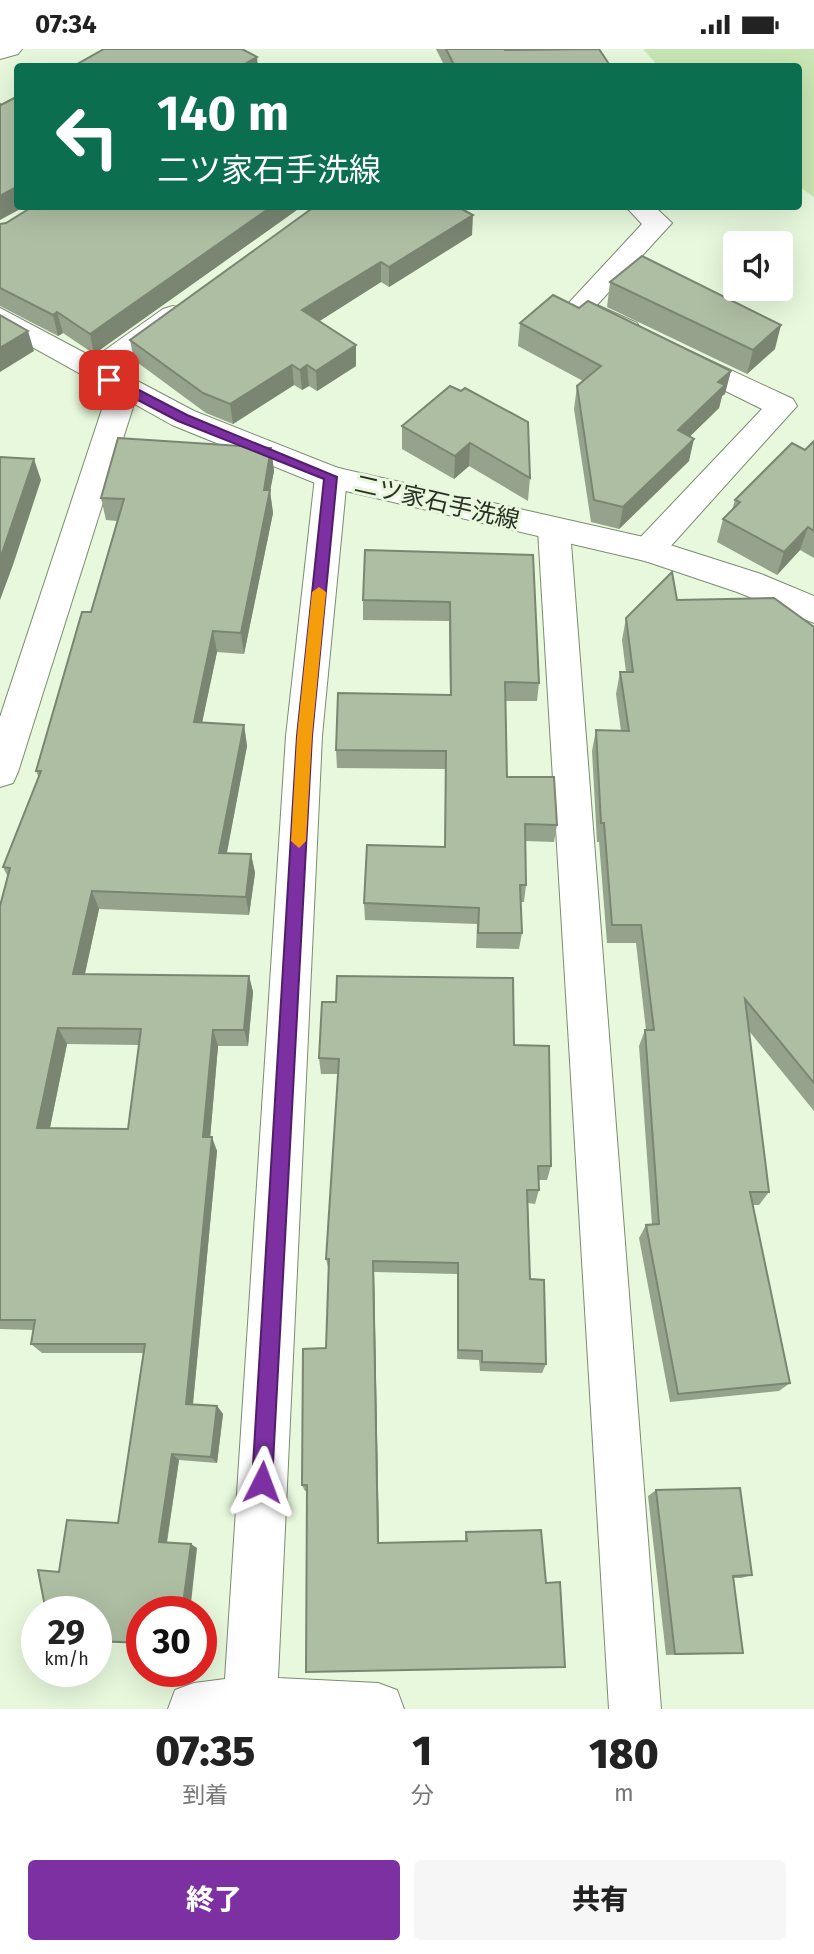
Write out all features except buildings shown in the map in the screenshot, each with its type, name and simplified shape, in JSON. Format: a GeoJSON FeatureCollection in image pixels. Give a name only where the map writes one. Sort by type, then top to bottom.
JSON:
{"type":"FeatureCollection","features":[{"type":"Feature","properties":{"kind":"street"},"geometry":{"type":"LineString","coordinates":[[0,52],[10,49]]}},
{"type":"Feature","properties":{"kind":"street"},"geometry":{"type":"LineString","coordinates":[[643,210],[658,223],[579,307],[782,406],[648,550]]}},
{"type":"Feature","properties":{"kind":"street"},"geometry":{"type":"LineString","coordinates":[[94,372],[192,302]]}},
{"type":"Feature","properties":{"kind":"street","name":"二ツ家石手洗線"},"geometry":{"type":"LineString","coordinates":[[0,317],[94,372],[183,418],[331,477],[648,550],[749,583],[814,610]]}},
{"type":"Feature","properties":{"kind":"street"},"geometry":{"type":"LineString","coordinates":[[0,772],[124,388]]}},
{"type":"Feature","properties":{"kind":"street"},"geometry":{"type":"LineString","coordinates":[[250,1703],[304,736],[331,477]]}},
{"type":"Feature","properties":{"kind":"street"},"geometry":{"type":"LineString","coordinates":[[554,530],[635,1709]]}},
{"type":"Feature","properties":{"kind":"street"},"geometry":{"type":"LineString","coordinates":[[194,1709],[250,1703],[378,1709]]}},
{"type":"Feature","properties":{"kind":"green space"},"geometry":{"type":"Polygon","coordinates":[[[643,49],[814,49],[814,197],[802,189],[802,63],[655,63],[643,49]]]}},
{"type":"Feature","properties":{"kind":"slow traffic"},"geometry":{"type":"LineString","coordinates":[[299,841],[304,736],[319,592]]}},
{"type":"Feature","properties":{"kind":"route"},"geometry":{"type":"LineString","coordinates":[[109,380],[183,418],[331,477],[304,736],[262,1482]]}}]}
